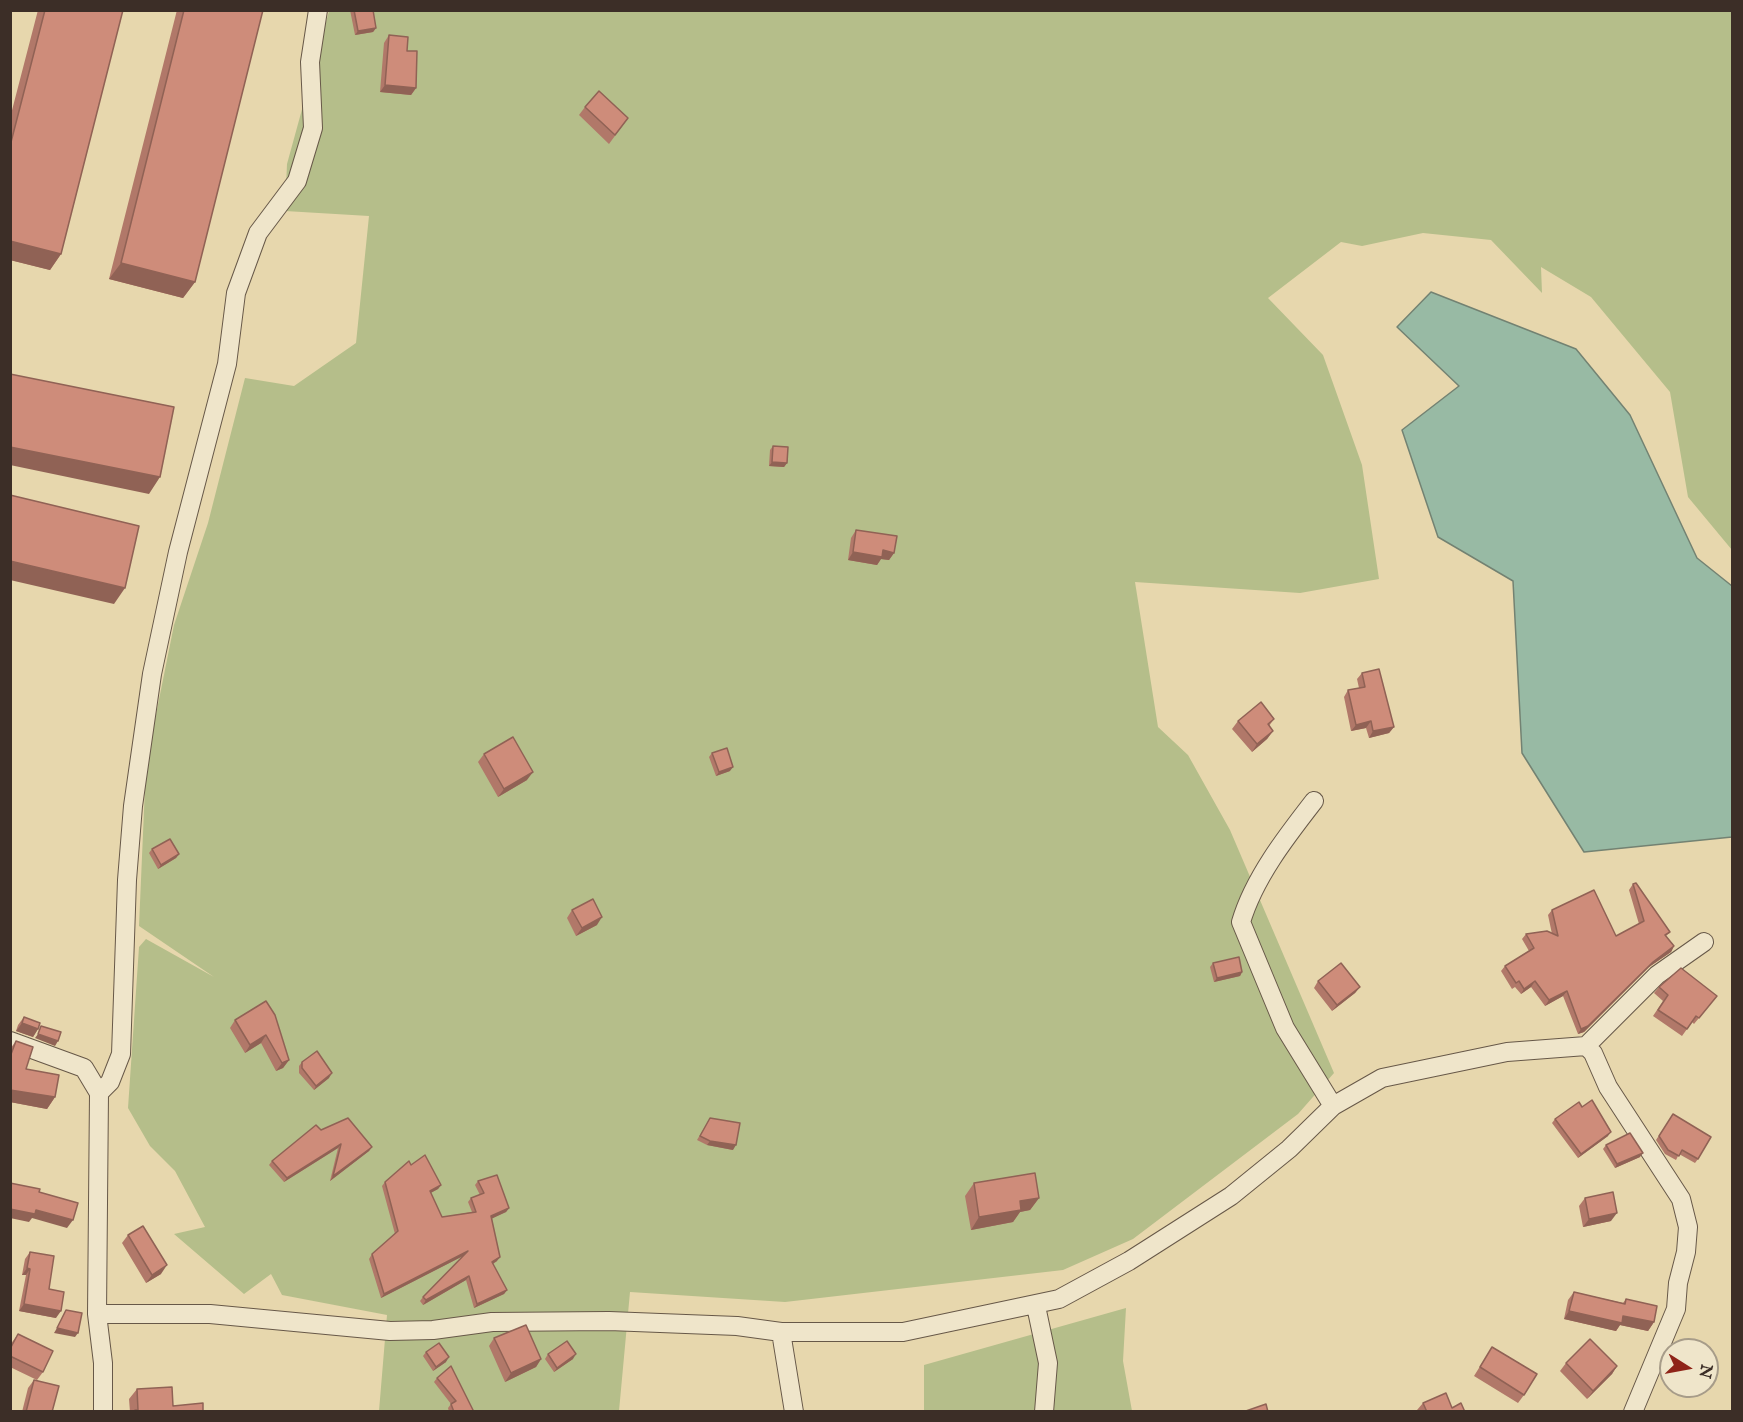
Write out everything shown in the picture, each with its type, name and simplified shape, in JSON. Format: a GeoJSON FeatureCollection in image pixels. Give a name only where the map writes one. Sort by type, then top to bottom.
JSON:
{"type":"FeatureCollection","features":[{"type":"Feature","properties":{"kind":"street"},"geometry":{"type":"LineString","coordinates":[[99,1093],[110,1082],[121,1054],[127,880],[133,806],[152,674],[178,552],[227,364],[236,293],[258,233],[297,181],[313,128],[310,62],[318,10]]}},
{"type":"Feature","properties":{"kind":"street"},"geometry":{"type":"LineString","coordinates":[[1314,801],[1287,835],[1264,872],[1241,922],[1286,1028],[1333,1106]]}},
{"type":"Feature","properties":{"kind":"street"},"geometry":{"type":"LineString","coordinates":[[98,1314],[210,1314],[390,1331],[433,1330],[492,1322],[609,1322],[737,1326],[781,1332],[903,1332],[1036,1306],[1059,1299],[1130,1261],[1231,1196],[1289,1149],[1333,1106],[1382,1078],[1507,1052],[1586,1046],[1657,975],[1704,942]]}},
{"type":"Feature","properties":{"kind":"street"},"geometry":{"type":"LineString","coordinates":[[10,1041],[84,1068],[99,1093],[98,1314],[103,1363],[103,1412]]}},
{"type":"Feature","properties":{"kind":"street"},"geometry":{"type":"LineString","coordinates":[[1586,1046],[1593,1053],[1608,1087],[1681,1199],[1688,1227],[1676,1309],[1633,1412]]}},
{"type":"Feature","properties":{"kind":"street"},"geometry":{"type":"LineString","coordinates":[[1036,1306],[1048,1363],[1044,1412]]}},
{"type":"Feature","properties":{"kind":"street"},"geometry":{"type":"LineString","coordinates":[[781,1332],[794,1412]]}},
{"type":"Feature","properties":{"kind":"shaded area"},"geometry":{"type":"Polygon","coordinates":[[[329,11],[1732,11],[1732,550],[1688,497],[1670,392],[1591,297],[1541,267],[1542,293],[1491,240],[1423,233],[1362,246],[1341,242],[1268,298],[1323,355],[1362,465],[1379,579],[1300,593],[1135,582],[1158,727],[1188,755],[1230,830],[1334,1073],[1298,1114],[1133,1239],[1063,1270],[785,1302],[630,1292],[619,1411],[379,1411],[387,1315],[282,1295],[271,1274],[244,1294],[174,1234],[205,1227],[175,1171],[150,1146],[128,1108],[139,947],[146,939],[214,977],[139,926],[146,764],[174,625],[208,523],[245,378],[294,386],[356,343],[369,216],[285,211],[287,164],[329,11]]]}},
{"type":"Feature","properties":{"kind":"shaded area"},"geometry":{"type":"Polygon","coordinates":[[[1431,292],[1576,349],[1630,415],[1697,558],[1732,586],[1732,837],[1584,852],[1522,753],[1513,581],[1438,537],[1402,430],[1459,386],[1397,327],[1431,292]]]}},
{"type":"Feature","properties":{"kind":"shaded area"},"geometry":{"type":"Polygon","coordinates":[[[1126,1308],[1123,1361],[1132,1411],[924,1411],[924,1365],[1126,1308]]]}},
{"type":"Feature","properties":{"kind":"building"},"geometry":{"type":"Polygon","coordinates":[[[45,10],[123,10],[61,254],[10,241],[10,146],[45,10]]]}},
{"type":"Feature","properties":{"kind":"building"},"geometry":{"type":"Polygon","coordinates":[[[184,10],[263,10],[195,282],[121,263],[184,10]]]}},
{"type":"Feature","properties":{"kind":"building"},"geometry":{"type":"Polygon","coordinates":[[[354,10],[373,10],[376,28],[358,31],[354,10]]]}},
{"type":"Feature","properties":{"kind":"building"},"geometry":{"type":"Polygon","coordinates":[[[389,35],[408,37],[407,51],[417,51],[416,88],[385,85],[389,35]]]}},
{"type":"Feature","properties":{"kind":"building"},"geometry":{"type":"Polygon","coordinates":[[[599,91],[628,118],[615,135],[585,107],[599,91]]]}},
{"type":"Feature","properties":{"kind":"building"},"geometry":{"type":"Polygon","coordinates":[[[10,374],[174,407],[160,477],[10,447],[10,374]]]}},
{"type":"Feature","properties":{"kind":"building"},"geometry":{"type":"Polygon","coordinates":[[[773,446],[788,447],[787,463],[772,462],[773,446]]]}},
{"type":"Feature","properties":{"kind":"building"},"geometry":{"type":"Polygon","coordinates":[[[10,495],[139,526],[125,588],[10,561],[10,495]]]}},
{"type":"Feature","properties":{"kind":"building"},"geometry":{"type":"Polygon","coordinates":[[[856,530],[897,536],[894,553],[883,550],[882,557],[853,552],[856,530]]]}},
{"type":"Feature","properties":{"kind":"building"},"geometry":{"type":"Polygon","coordinates":[[[1379,669],[1394,727],[1373,731],[1371,721],[1356,725],[1348,690],[1365,687],[1362,673],[1379,669]]]}},
{"type":"Feature","properties":{"kind":"building"},"geometry":{"type":"Polygon","coordinates":[[[1261,702],[1274,719],[1268,724],[1273,731],[1257,744],[1238,721],[1261,702]]]}},
{"type":"Feature","properties":{"kind":"building"},"geometry":{"type":"Polygon","coordinates":[[[513,737],[533,772],[504,789],[484,754],[513,737]]]}},
{"type":"Feature","properties":{"kind":"building"},"geometry":{"type":"Polygon","coordinates":[[[727,748],[733,767],[719,772],[712,753],[727,748]]]}},
{"type":"Feature","properties":{"kind":"building"},"geometry":{"type":"Polygon","coordinates":[[[170,839],[179,854],[161,865],[152,849],[170,839]]]}},
{"type":"Feature","properties":{"kind":"building"},"geometry":{"type":"Polygon","coordinates":[[[1636,883],[1670,932],[1665,935],[1674,946],[1653,962],[1588,1026],[1581,1029],[1567,991],[1549,1000],[1535,981],[1524,989],[1519,981],[1516,983],[1505,966],[1534,948],[1526,934],[1547,931],[1558,936],[1552,910],[1594,890],[1616,936],[1644,921],[1633,884],[1636,883]]]}},
{"type":"Feature","properties":{"kind":"building"},"geometry":{"type":"Polygon","coordinates":[[[593,899],[602,917],[582,928],[572,910],[593,899]]]}},
{"type":"Feature","properties":{"kind":"building"},"geometry":{"type":"Polygon","coordinates":[[[1239,957],[1242,972],[1217,978],[1213,963],[1239,957]]]}},
{"type":"Feature","properties":{"kind":"building"},"geometry":{"type":"Polygon","coordinates":[[[1341,963],[1360,987],[1337,1005],[1318,981],[1341,963]]]}},
{"type":"Feature","properties":{"kind":"building"},"geometry":{"type":"Polygon","coordinates":[[[1681,968],[1717,996],[1699,1018],[1696,1016],[1687,1029],[1658,1010],[1668,995],[1659,987],[1681,968]]]}},
{"type":"Feature","properties":{"kind":"building"},"geometry":{"type":"Polygon","coordinates":[[[266,1001],[275,1015],[289,1060],[282,1063],[266,1035],[250,1045],[235,1020],[266,1001]]]}},
{"type":"Feature","properties":{"kind":"building"},"geometry":{"type":"Polygon","coordinates":[[[24,1017],[40,1023],[38,1029],[22,1023],[24,1017]]]}},
{"type":"Feature","properties":{"kind":"building"},"geometry":{"type":"Polygon","coordinates":[[[41,1026],[61,1032],[58,1041],[38,1034],[41,1026]]]}},
{"type":"Feature","properties":{"kind":"building"},"geometry":{"type":"Polygon","coordinates":[[[16,1041],[33,1047],[26,1069],[59,1075],[55,1097],[10,1090],[10,1057],[16,1041]]]}},
{"type":"Feature","properties":{"kind":"building"},"geometry":{"type":"Polygon","coordinates":[[[317,1051],[332,1073],[316,1086],[302,1068],[302,1062],[317,1051]]]}},
{"type":"Feature","properties":{"kind":"building"},"geometry":{"type":"Polygon","coordinates":[[[1592,1100],[1611,1132],[1581,1154],[1555,1119],[1579,1102],[1582,1107],[1592,1100]]]}},
{"type":"Feature","properties":{"kind":"building"},"geometry":{"type":"Polygon","coordinates":[[[1673,1114],[1711,1137],[1698,1159],[1682,1150],[1679,1156],[1668,1150],[1659,1136],[1673,1114]]]}},
{"type":"Feature","properties":{"kind":"building"},"geometry":{"type":"Polygon","coordinates":[[[348,1118],[372,1147],[333,1176],[341,1144],[287,1178],[272,1161],[316,1125],[321,1130],[348,1118]]]}},
{"type":"Feature","properties":{"kind":"building"},"geometry":{"type":"Polygon","coordinates":[[[710,1118],[740,1123],[736,1145],[710,1141],[700,1136],[710,1118]]]}},
{"type":"Feature","properties":{"kind":"building"},"geometry":{"type":"Polygon","coordinates":[[[1630,1133],[1643,1153],[1617,1164],[1606,1145],[1630,1133]]]}},
{"type":"Feature","properties":{"kind":"building"},"geometry":{"type":"Polygon","coordinates":[[[425,1155],[441,1185],[430,1191],[442,1217],[476,1212],[471,1198],[484,1193],[478,1181],[497,1175],[509,1208],[491,1216],[500,1257],[492,1262],[507,1290],[477,1304],[469,1276],[426,1300],[423,1297],[468,1251],[384,1294],[372,1254],[398,1231],[385,1182],[409,1161],[411,1165],[425,1155]]]}},
{"type":"Feature","properties":{"kind":"building"},"geometry":{"type":"Polygon","coordinates":[[[1035,1173],[1039,1198],[1020,1201],[1021,1210],[979,1217],[974,1183],[1035,1173]]]}},
{"type":"Feature","properties":{"kind":"building"},"geometry":{"type":"Polygon","coordinates":[[[10,1183],[40,1189],[39,1192],[78,1203],[73,1220],[36,1210],[35,1214],[10,1209],[10,1183]]]}},
{"type":"Feature","properties":{"kind":"building"},"geometry":{"type":"Polygon","coordinates":[[[1613,1192],[1617,1213],[1589,1219],[1585,1198],[1613,1192]]]}},
{"type":"Feature","properties":{"kind":"building"},"geometry":{"type":"Polygon","coordinates":[[[143,1226],[167,1265],[152,1275],[128,1235],[143,1226]]]}},
{"type":"Feature","properties":{"kind":"building"},"geometry":{"type":"Polygon","coordinates":[[[30,1252],[54,1256],[49,1289],[64,1292],[61,1311],[24,1304],[30,1269],[27,1268],[30,1252]]]}},
{"type":"Feature","properties":{"kind":"building"},"geometry":{"type":"Polygon","coordinates":[[[1574,1292],[1625,1304],[1626,1299],[1657,1306],[1654,1322],[1623,1316],[1622,1323],[1569,1311],[1574,1292]]]}},
{"type":"Feature","properties":{"kind":"building"},"geometry":{"type":"Polygon","coordinates":[[[66,1310],[82,1313],[78,1333],[57,1328],[66,1310]]]}},
{"type":"Feature","properties":{"kind":"building"},"geometry":{"type":"Polygon","coordinates":[[[526,1325],[541,1359],[511,1373],[494,1338],[526,1325]]]}},
{"type":"Feature","properties":{"kind":"building"},"geometry":{"type":"Polygon","coordinates":[[[18,1334],[53,1351],[43,1372],[10,1356],[10,1349],[18,1334]]]}},
{"type":"Feature","properties":{"kind":"building"},"geometry":{"type":"Polygon","coordinates":[[[1590,1339],[1617,1366],[1593,1391],[1566,1363],[1590,1339]]]}},
{"type":"Feature","properties":{"kind":"building"},"geometry":{"type":"Polygon","coordinates":[[[567,1341],[576,1354],[557,1368],[548,1354],[567,1341]]]}},
{"type":"Feature","properties":{"kind":"building"},"geometry":{"type":"Polygon","coordinates":[[[439,1343],[449,1357],[436,1367],[426,1352],[439,1343]]]}},
{"type":"Feature","properties":{"kind":"building"},"geometry":{"type":"Polygon","coordinates":[[[1492,1347],[1537,1374],[1524,1395],[1480,1367],[1492,1347]]]}},
{"type":"Feature","properties":{"kind":"building"},"geometry":{"type":"Polygon","coordinates":[[[451,1366],[474,1412],[454,1412],[451,1404],[456,1401],[437,1378],[451,1366]]]}},
{"type":"Feature","properties":{"kind":"building"},"geometry":{"type":"Polygon","coordinates":[[[34,1380],[59,1386],[52,1412],[26,1412],[34,1380]]]}},
{"type":"Feature","properties":{"kind":"building"},"geometry":{"type":"Polygon","coordinates":[[[172,1387],[173,1406],[203,1403],[203,1412],[135,1412],[138,1410],[137,1389],[172,1387]]]}},
{"type":"Feature","properties":{"kind":"building"},"geometry":{"type":"Polygon","coordinates":[[[1446,1393],[1452,1408],[1461,1403],[1465,1412],[1427,1412],[1423,1403],[1446,1393]]]}},
{"type":"Feature","properties":{"kind":"building"},"geometry":{"type":"Polygon","coordinates":[[[1266,1404],[1268,1412],[1243,1412],[1266,1404]]]}}]}
